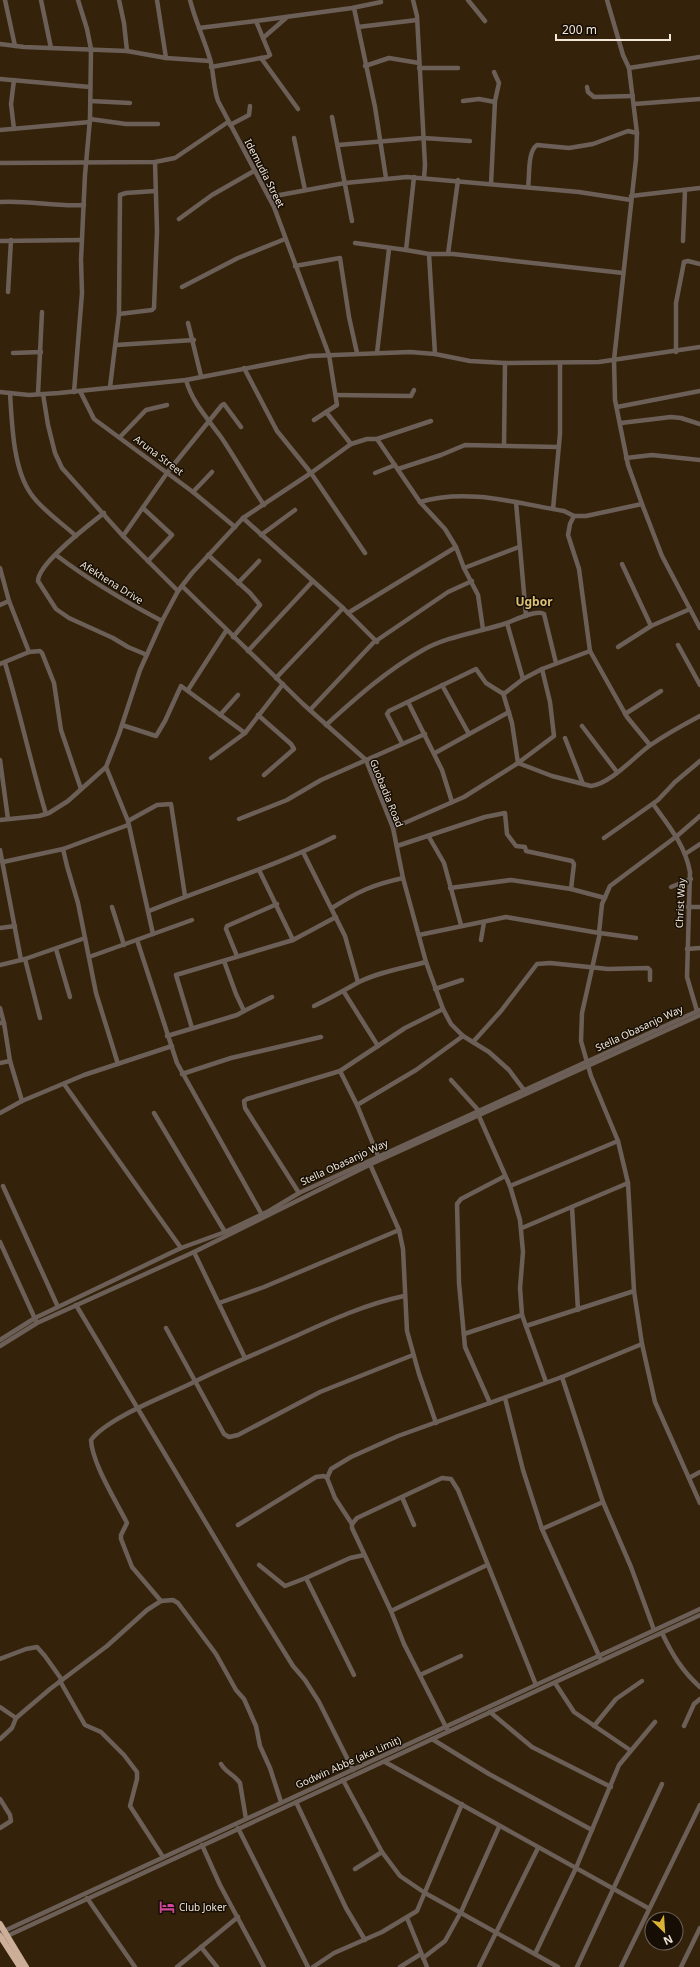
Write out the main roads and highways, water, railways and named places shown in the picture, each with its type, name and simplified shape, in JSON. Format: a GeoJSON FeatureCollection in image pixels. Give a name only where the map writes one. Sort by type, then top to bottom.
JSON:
{"type":"FeatureCollection","features":[{"type":"Feature","properties":{"kind":"highway"},"geometry":{"type":"LineString","coordinates":[[0,1924],[2,1935],[20,1967]]}},
{"type":"Feature","properties":{"kind":"highway"},"geometry":{"type":"LineString","coordinates":[[2,1935],[26,1967]]}},
{"type":"Feature","properties":{"kind":"place","name":"Club Joker"},"geometry":{"type":"Point","coordinates":[167,1907]}},
{"type":"Feature","properties":{"kind":"district","name":"Ugbor"},"geometry":{"type":"Point","coordinates":[534,602]}}]}
